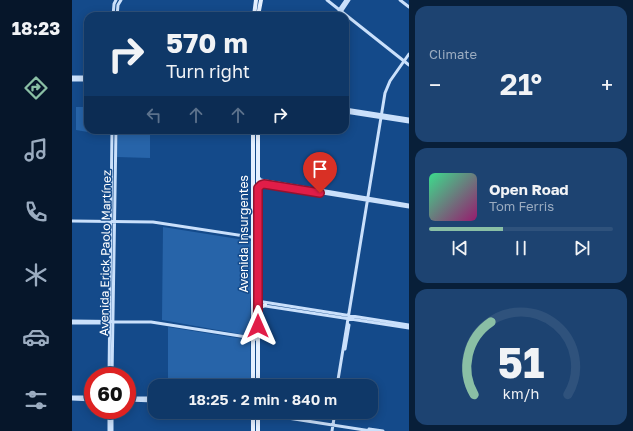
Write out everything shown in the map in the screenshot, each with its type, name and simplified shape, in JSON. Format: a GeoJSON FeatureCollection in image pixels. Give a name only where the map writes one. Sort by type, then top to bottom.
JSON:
{"type":"FeatureCollection","features":[{"type":"Feature","properties":{"kind":"main road"},"geometry":{"type":"LineString","coordinates":[[113,12],[116,0]]}},
{"type":"Feature","properties":{"kind":"main road"},"geometry":{"type":"LineString","coordinates":[[117,12],[120,0]]}},
{"type":"Feature","properties":{"kind":"main road"},"geometry":{"type":"LineString","coordinates":[[254,12],[256,0]]}},
{"type":"Feature","properties":{"kind":"main road"},"geometry":{"type":"LineString","coordinates":[[259,12],[261,0]]}},
{"type":"Feature","properties":{"kind":"main road"},"geometry":{"type":"LineString","coordinates":[[324,0],[340,11]]}},
{"type":"Feature","properties":{"kind":"main road"},"geometry":{"type":"LineString","coordinates":[[327,0],[340,11]]}},
{"type":"Feature","properties":{"kind":"main road"},"geometry":{"type":"LineString","coordinates":[[340,11],[346,0]]}},
{"type":"Feature","properties":{"kind":"main road"},"geometry":{"type":"LineString","coordinates":[[340,11],[349,0]]}},
{"type":"Feature","properties":{"kind":"main road"},"geometry":{"type":"LineString","coordinates":[[400,0],[409,7]]}},
{"type":"Feature","properties":{"kind":"main road"},"geometry":{"type":"LineString","coordinates":[[349,18],[409,66]]}},
{"type":"Feature","properties":{"kind":"main road"},"geometry":{"type":"LineString","coordinates":[[349,20],[404,62]]}},
{"type":"Feature","properties":{"kind":"main road"},"geometry":{"type":"LineString","coordinates":[[339,379],[386,90],[388,84],[409,55]]}},
{"type":"Feature","properties":{"kind":"main road"},"geometry":{"type":"LineString","coordinates":[[72,79],[84,79]]}},
{"type":"Feature","properties":{"kind":"main road"},"geometry":{"type":"LineString","coordinates":[[349,111],[409,120]]}},
{"type":"Feature","properties":{"kind":"main road","name":"Avenida Erick Paolo Martínez"},"geometry":{"type":"LineString","coordinates":[[112,134],[113,223]]}},
{"type":"Feature","properties":{"kind":"main road","name":"Avenida Erick Paolo Martínez"},"geometry":{"type":"LineString","coordinates":[[111,367],[116,134]]}},
{"type":"Feature","properties":{"kind":"main road","name":"Avenida Insurgentes"},"geometry":{"type":"LineString","coordinates":[[253,134],[255,303],[258,379]]}},
{"type":"Feature","properties":{"kind":"main road","name":"Avenida Insurgentes"},"geometry":{"type":"LineString","coordinates":[[255,200],[258,188],[258,134]]}},
{"type":"Feature","properties":{"kind":"main road"},"geometry":{"type":"LineString","coordinates":[[258,175],[261,180],[409,206]]}},
{"type":"Feature","properties":{"kind":"main road"},"geometry":{"type":"LineString","coordinates":[[258,188],[261,185],[267,184],[369,199]]}},
{"type":"Feature","properties":{"kind":"main road"},"geometry":{"type":"LineString","coordinates":[[72,222],[157,223],[255,238]]}},
{"type":"Feature","properties":{"kind":"main road"},"geometry":{"type":"LineString","coordinates":[[256,293],[264,304]]}},
{"type":"Feature","properties":{"kind":"main road"},"geometry":{"type":"LineString","coordinates":[[255,303],[409,327]]}},
{"type":"Feature","properties":{"kind":"main road","name":"Avenida Insurgentes"},"geometry":{"type":"LineString","coordinates":[[253,379],[258,314],[255,303]]}},
{"type":"Feature","properties":{"kind":"main road"},"geometry":{"type":"LineString","coordinates":[[258,314],[264,304]]}},
{"type":"Feature","properties":{"kind":"main road"},"geometry":{"type":"LineString","coordinates":[[72,322],[151,324],[156,322],[256,339]]}},
{"type":"Feature","properties":{"kind":"main road"},"geometry":{"type":"LineString","coordinates":[[72,398],[84,398]]}},
{"type":"Feature","properties":{"kind":"main road"},"geometry":{"type":"LineString","coordinates":[[136,399],[148,400]]}},
{"type":"Feature","properties":{"kind":"main road"},"geometry":{"type":"LineString","coordinates":[[109,419],[109,431]]}},
{"type":"Feature","properties":{"kind":"main road"},"geometry":{"type":"LineString","coordinates":[[112,419],[112,431]]}},
{"type":"Feature","properties":{"kind":"main road"},"geometry":{"type":"LineString","coordinates":[[254,431],[255,419]]}},
{"type":"Feature","properties":{"kind":"main road"},"geometry":{"type":"LineString","coordinates":[[256,419],[258,431]]}},
{"type":"Feature","properties":{"kind":"main road"},"geometry":{"type":"LineString","coordinates":[[300,419],[383,431]]}},
{"type":"Feature","properties":{"kind":"main road"},"geometry":{"type":"LineString","coordinates":[[331,431],[333,419]]}},
{"type":"Feature","properties":{"kind":"main road"},"geometry":{"type":"LineString","coordinates":[[332,424],[371,431]]}},
{"type":"Feature","properties":{"kind":"shaded area"},"geometry":{"type":"Polygon","coordinates":[[[76,107],[84,107],[84,131],[76,130],[76,107]]]}},
{"type":"Feature","properties":{"kind":"shaded area"},"geometry":{"type":"Polygon","coordinates":[[[118,134],[150,134],[150,158],[117,157],[118,134]]]}},
{"type":"Feature","properties":{"kind":"shaded area"},"geometry":{"type":"Polygon","coordinates":[[[163,227],[251,241],[251,336],[162,320],[163,227]]]}},
{"type":"Feature","properties":{"kind":"shaded area"},"geometry":{"type":"Polygon","coordinates":[[[168,327],[250,340],[251,379],[168,379],[168,327]]]}},
{"type":"Feature","properties":{"kind":"route"},"geometry":{"type":"LineString","coordinates":[[258,326],[258,188],[264,184],[320,193]]}}]}
